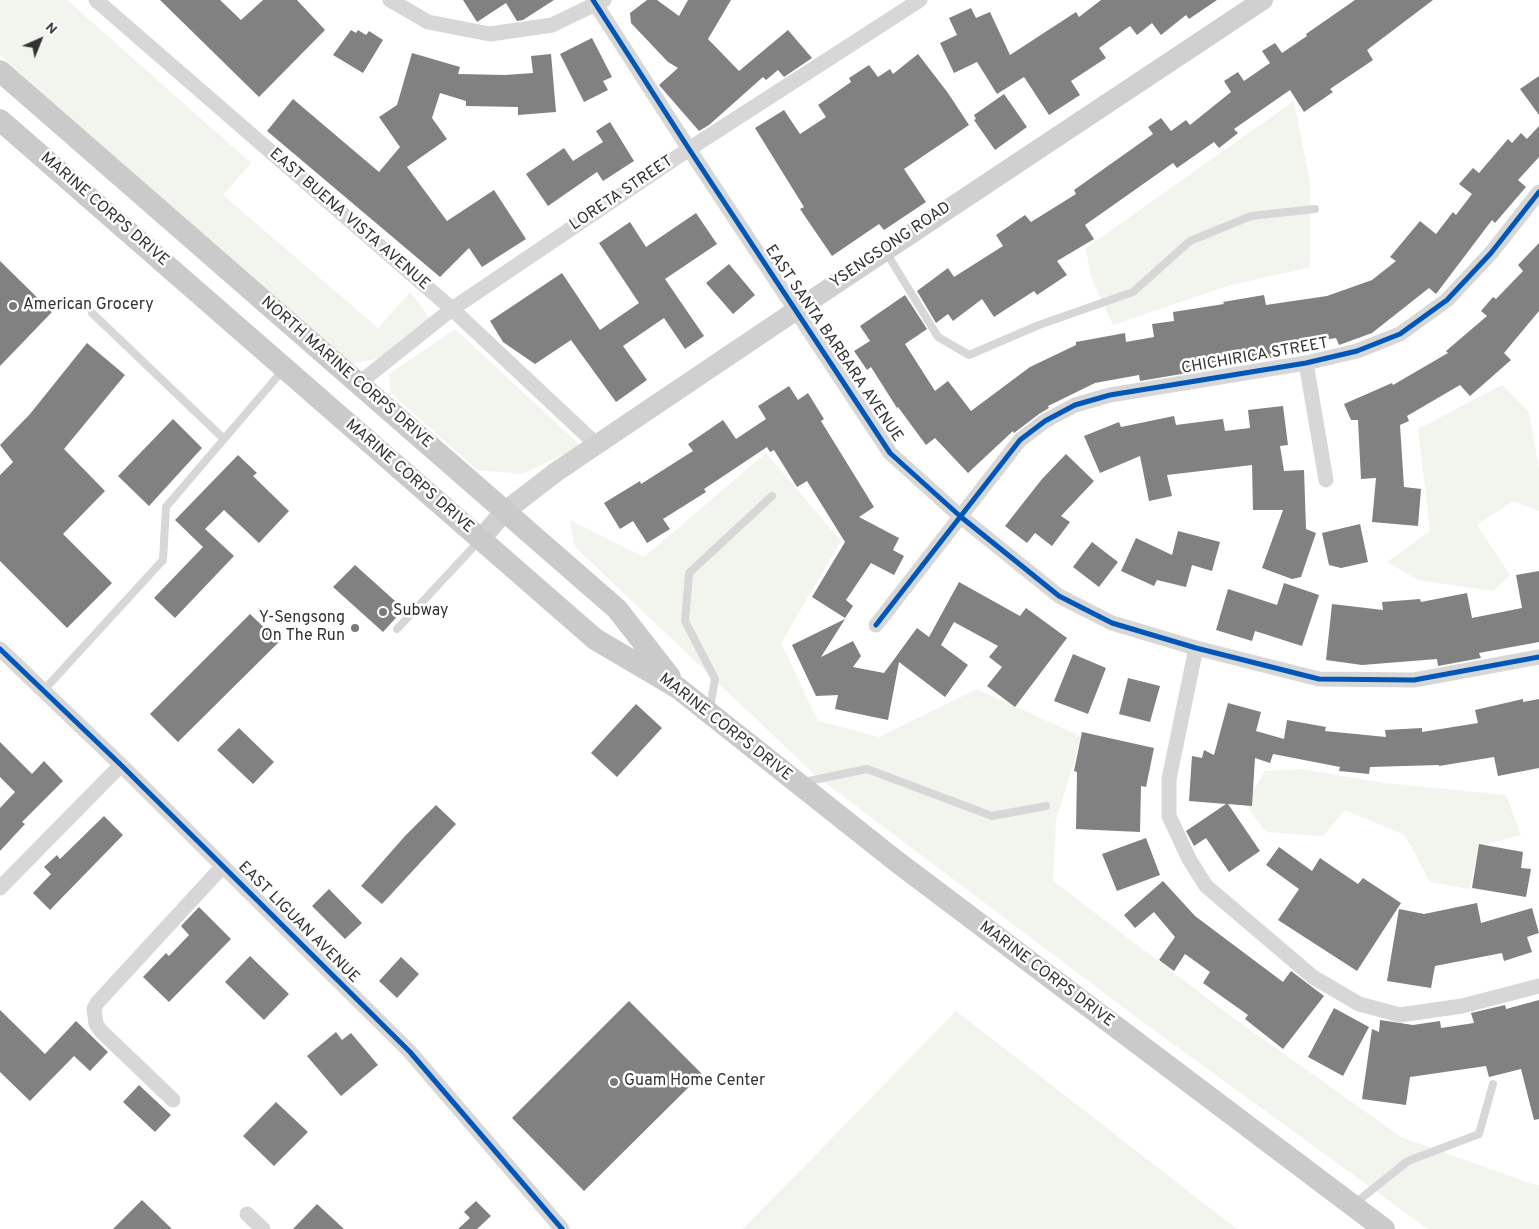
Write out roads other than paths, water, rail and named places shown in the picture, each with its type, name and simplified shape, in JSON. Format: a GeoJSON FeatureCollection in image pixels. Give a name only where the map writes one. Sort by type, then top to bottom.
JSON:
{"type":"FeatureCollection","features":[{"type":"Feature","properties":{"kind":"main road","name":"YSENGSONG ROAD"},"geometry":{"type":"LineString","coordinates":[[481,539],[504,512],[556,472],[795,310],[1263,0]]}},
{"type":"Feature","properties":{"kind":"main road","name":"NORTH MARINE CORPS DRIVE"},"geometry":{"type":"LineString","coordinates":[[0,71],[617,609],[678,688]]}},
{"type":"Feature","properties":{"kind":"main road","name":"MARINE CORPS DRIVE"},"geometry":{"type":"LineString","coordinates":[[0,120],[595,639],[678,688],[896,861],[1384,1229]]}},
{"type":"Feature","properties":{"kind":"street","name":"EAST BUENA VISTA AVENUE"},"geometry":{"type":"LineString","coordinates":[[96,0],[452,310],[597,445]]}},
{"type":"Feature","properties":{"kind":"street"},"geometry":{"type":"LineString","coordinates":[[390,0],[428,22],[490,34],[552,25],[598,1]]}},
{"type":"Feature","properties":{"kind":"street","name":"LORETA STREET"},"geometry":{"type":"LineString","coordinates":[[358,384],[452,310],[689,148],[920,0]]}},
{"type":"Feature","properties":{"kind":"street","name":"EAST SANTA BARBARA AVENUE"},"geometry":{"type":"LineString","coordinates":[[598,1],[689,148],[890,453],[961,517],[1059,596],[1112,623],[1196,648],[1319,679],[1414,680],[1539,657]]}},
{"type":"Feature","properties":{"kind":"street","name":"CHICHIRICA STREET"},"geometry":{"type":"LineString","coordinates":[[876,625],[1020,440],[1046,420],[1075,404],[1110,395],[1306,363],[1357,350],[1400,334],[1447,300],[1491,253],[1539,192]]}},
{"type":"Feature","properties":{"kind":"street"},"geometry":{"type":"LineString","coordinates":[[1306,363],[1326,480]]}},
{"type":"Feature","properties":{"kind":"street"},"geometry":{"type":"LineString","coordinates":[[1196,648],[1169,779],[1169,816],[1189,859],[1206,886],[1314,977],[1359,1004],[1400,1015],[1462,1006],[1539,986]]}},
{"type":"Feature","properties":{"kind":"street","name":"EAST LIGUAN AVENUE"},"geometry":{"type":"LineString","coordinates":[[0,649],[121,765],[410,1052],[562,1229]]}},
{"type":"Feature","properties":{"kind":"street"},"geometry":{"type":"LineString","coordinates":[[0,888],[121,765]]}},
{"type":"Feature","properties":{"kind":"street"},"geometry":{"type":"LineString","coordinates":[[173,1100],[101,1032],[96,1024],[94,1009],[97,1003],[223,866]]}},
{"type":"Feature","properties":{"kind":"street"},"geometry":{"type":"LineString","coordinates":[[247,1214],[263,1229]]}},
{"type":"Feature","properties":{"kind":"lane"},"geometry":{"type":"LineString","coordinates":[[885,251],[938,337],[969,355],[1039,326],[1133,292],[1190,241],[1251,216],[1315,209]]}},
{"type":"Feature","properties":{"kind":"lane"},"geometry":{"type":"LineString","coordinates":[[92,312],[224,439]]}},
{"type":"Feature","properties":{"kind":"lane"},"geometry":{"type":"LineString","coordinates":[[43,691],[163,560],[166,507],[284,368]]}},
{"type":"Feature","properties":{"kind":"lane"},"geometry":{"type":"LineString","coordinates":[[709,713],[715,680],[685,621],[689,573],[772,496]]}},
{"type":"Feature","properties":{"kind":"lane"},"geometry":{"type":"LineString","coordinates":[[397,629],[481,539]]}},
{"type":"Feature","properties":{"kind":"lane"},"geometry":{"type":"LineString","coordinates":[[797,784],[867,769],[992,816],[1046,806]]}},
{"type":"Feature","properties":{"kind":"lane"},"geometry":{"type":"LineString","coordinates":[[1352,1205],[1408,1161],[1479,1134],[1493,1084]]}},
{"type":"Feature","properties":{"kind":"place","name":"American Grocery"},"geometry":{"type":"Point","coordinates":[13,306]}},
{"type":"Feature","properties":{"kind":"place","name":"Subway"},"geometry":{"type":"Point","coordinates":[383,612]}},
{"type":"Feature","properties":{"kind":"place","name":"Y-Sengsong On The Run"},"geometry":{"type":"Point","coordinates":[355,628]}},
{"type":"Feature","properties":{"kind":"place","name":"Guam Home Center"},"geometry":{"type":"Point","coordinates":[614,1082]}}]}
